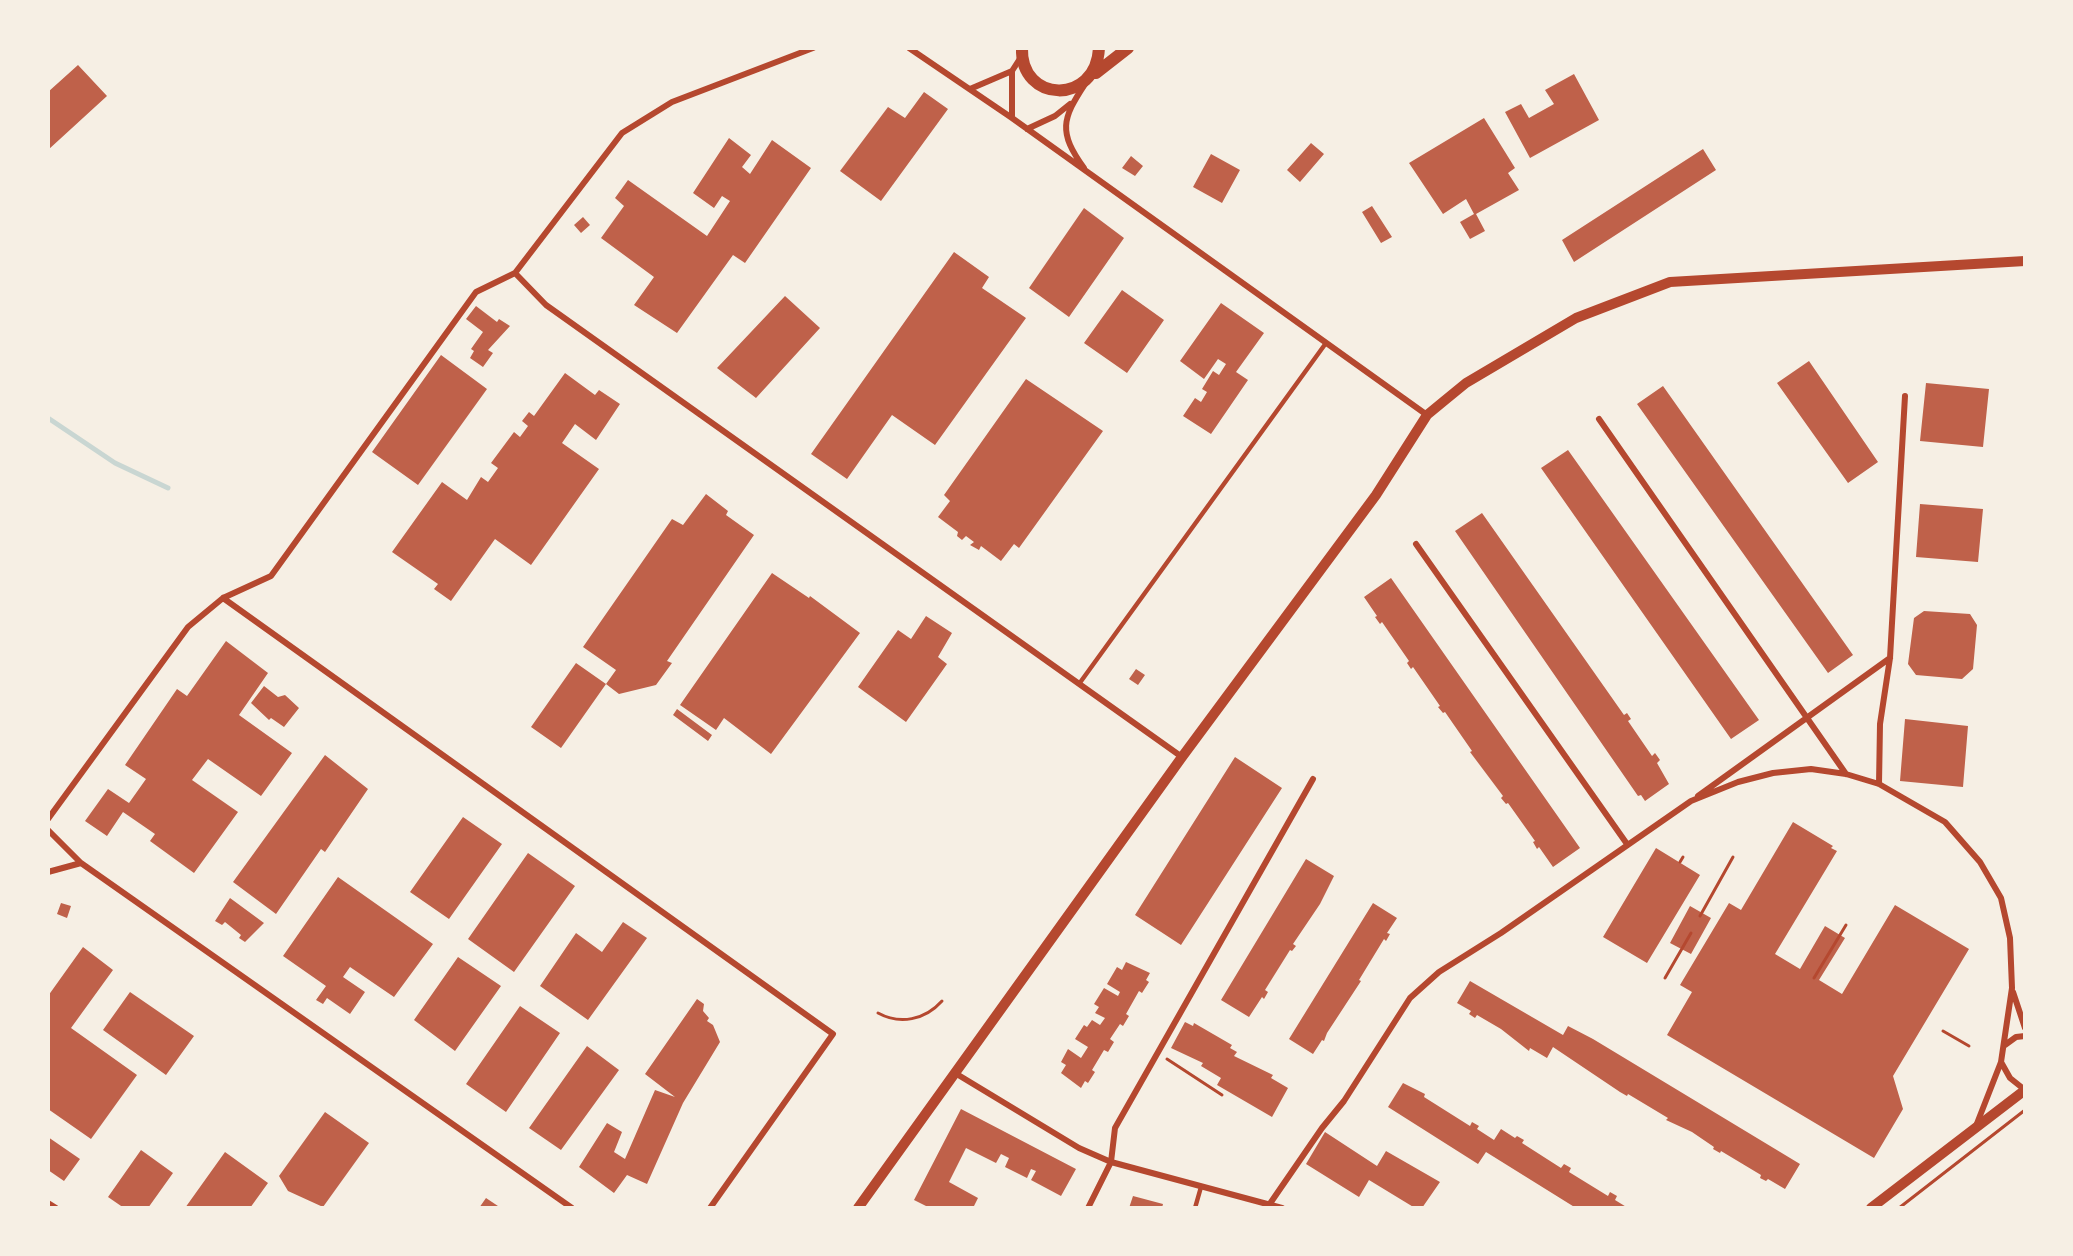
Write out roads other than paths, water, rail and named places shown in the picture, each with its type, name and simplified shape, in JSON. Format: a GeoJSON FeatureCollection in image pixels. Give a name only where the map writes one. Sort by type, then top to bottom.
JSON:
{"type":"FeatureCollection","features":[{"type":"Feature","properties":{"kind":"main road"},"geometry":{"type":"LineString","coordinates":[[1088,80],[1095,71],[1100,48]]}},
{"type":"Feature","properties":{"kind":"main road"},"geometry":{"type":"LineString","coordinates":[[1022,52],[1032,78],[1053,90],[1078,87],[1128,48]]}},
{"type":"Feature","properties":{"kind":"street"},"geometry":{"type":"LineString","coordinates":[[48,819],[188,627],[223,598],[271,576],[476,292],[515,273],[622,133],[672,102],[813,48]]}},
{"type":"Feature","properties":{"kind":"street"},"geometry":{"type":"LineString","coordinates":[[909,48],[1012,118],[1427,415]]}},
{"type":"Feature","properties":{"kind":"street"},"geometry":{"type":"LineString","coordinates":[[1012,118],[1012,71],[1022,52]]}},
{"type":"Feature","properties":{"kind":"street"},"geometry":{"type":"LineString","coordinates":[[970,89],[1012,71]]}},
{"type":"Feature","properties":{"kind":"street"},"geometry":{"type":"LineString","coordinates":[[1088,80],[1073,102],[1065,120],[1065,135],[1071,150],[1088,174]]}},
{"type":"Feature","properties":{"kind":"street"},"geometry":{"type":"LineString","coordinates":[[1027,129],[1056,116],[1073,102]]}},
{"type":"Feature","properties":{"kind":"street"},"geometry":{"type":"LineString","coordinates":[[858,1208],[1182,757],[1376,495],[1427,415],[1466,383],[1576,318],[1670,282],[2025,261]]}},
{"type":"Feature","properties":{"kind":"street"},"geometry":{"type":"LineString","coordinates":[[515,273],[546,305],[1182,757]]}},
{"type":"Feature","properties":{"kind":"street"},"geometry":{"type":"LineString","coordinates":[[1879,784],[1880,724],[1890,658],[1905,396]]}},
{"type":"Feature","properties":{"kind":"street"},"geometry":{"type":"LineString","coordinates":[[1599,419],[1846,774]]}},
{"type":"Feature","properties":{"kind":"street"},"geometry":{"type":"LineString","coordinates":[[1416,544],[1627,843]]}},
{"type":"Feature","properties":{"kind":"street"},"geometry":{"type":"LineString","coordinates":[[223,598],[833,1034],[710,1208]]}},
{"type":"Feature","properties":{"kind":"street"},"geometry":{"type":"LineString","coordinates":[[1269,1205],[1322,1128],[1344,1101],[1410,998],[1439,972],[1510,927],[1627,843],[1691,801],[1890,658]]}},
{"type":"Feature","properties":{"kind":"street"},"geometry":{"type":"LineString","coordinates":[[1691,801],[1738,782],[1773,773],[1811,769],[1846,774],[1879,784],[1945,822],[1980,862],[2001,898],[2010,938],[2012,988],[2001,1062],[1975,1128]]}},
{"type":"Feature","properties":{"kind":"street"},"geometry":{"type":"LineString","coordinates":[[1088,1208],[1111,1161],[1115,1128],[1312,778]]}},
{"type":"Feature","properties":{"kind":"street"},"geometry":{"type":"LineString","coordinates":[[48,830],[81,863],[572,1208]]}},
{"type":"Feature","properties":{"kind":"street"},"geometry":{"type":"LineString","coordinates":[[48,872],[81,863]]}},
{"type":"Feature","properties":{"kind":"street"},"geometry":{"type":"LineString","coordinates":[[2012,988],[2025,1028]]}},
{"type":"Feature","properties":{"kind":"street"},"geometry":{"type":"LineString","coordinates":[[2005,1045],[2016,1037],[2025,1036]]}},
{"type":"Feature","properties":{"kind":"street"},"geometry":{"type":"LineString","coordinates":[[1871,1208],[2025,1090],[2010,1078],[2001,1062]]}},
{"type":"Feature","properties":{"kind":"street"},"geometry":{"type":"LineString","coordinates":[[955,1073],[1079,1148],[1111,1161],[1282,1208]]}},
{"type":"Feature","properties":{"kind":"street"},"geometry":{"type":"LineString","coordinates":[[48,1203],[56,1208]]}},
{"type":"Feature","properties":{"kind":"lane"},"geometry":{"type":"LineString","coordinates":[[1079,684],[1326,343]]}},
{"type":"Feature","properties":{"kind":"lane"},"geometry":{"type":"LineString","coordinates":[[1195,1208],[1200,1187]]}},
{"type":"Feature","properties":{"kind":"waterway"},"geometry":{"type":"LineString","coordinates":[[48,418],[115,463],[168,488]]}}]}
